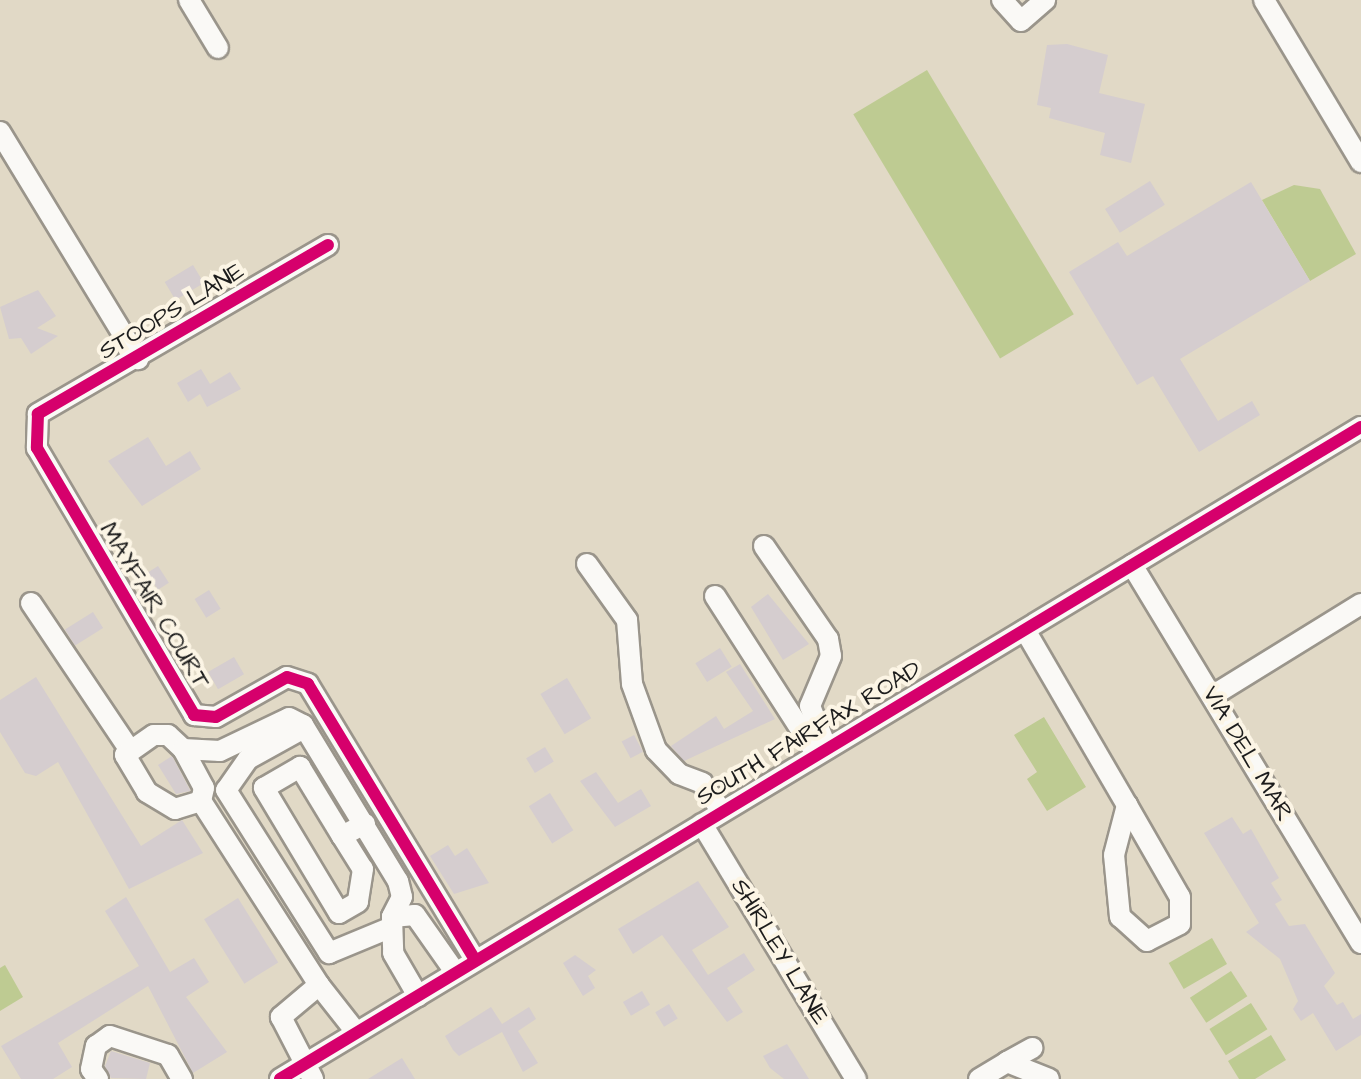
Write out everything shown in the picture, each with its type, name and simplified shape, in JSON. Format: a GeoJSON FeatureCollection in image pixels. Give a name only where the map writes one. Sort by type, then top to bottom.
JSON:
{"type":"FeatureCollection","features":[{"type":"Feature","properties":{"kind":"street"},"geometry":{"type":"LineString","coordinates":[[189,0],[218,48]]}},
{"type":"Feature","properties":{"kind":"street"},"geometry":{"type":"LineString","coordinates":[[1002,0],[1021,21],[1045,0]]}},
{"type":"Feature","properties":{"kind":"street"},"geometry":{"type":"LineString","coordinates":[[1264,0],[1361,162]]}},
{"type":"Feature","properties":{"kind":"street"},"geometry":{"type":"LineString","coordinates":[[0,132],[138,359]]}},
{"type":"Feature","properties":{"kind":"street","name":"STOOPS LANE"},"geometry":{"type":"LineString","coordinates":[[38,414],[138,359],[328,245]]}},
{"type":"Feature","properties":{"kind":"street","name":"MAYFAIR COURT"},"geometry":{"type":"LineString","coordinates":[[38,414],[42,463],[194,715],[216,717],[287,677],[308,684],[475,960]]}},
{"type":"Feature","properties":{"kind":"street","name":"SOUTH FAIRFAX ROAD"},"geometry":{"type":"LineString","coordinates":[[280,1079],[310,1071],[356,1032],[1361,427]]}},
{"type":"Feature","properties":{"kind":"street"},"geometry":{"type":"LineString","coordinates":[[764,546],[828,639],[831,656],[810,706],[822,752]]}},
{"type":"Feature","properties":{"kind":"street"},"geometry":{"type":"LineString","coordinates":[[587,564],[627,620],[632,684],[656,750],[679,774],[702,783],[722,812]]}},
{"type":"Feature","properties":{"kind":"street","name":"VIA DEL MAR"},"geometry":{"type":"LineString","coordinates":[[1132,565],[1361,943]]}},
{"type":"Feature","properties":{"kind":"street"},"geometry":{"type":"LineString","coordinates":[[715,596],[822,752]]}},
{"type":"Feature","properties":{"kind":"street"},"geometry":{"type":"LineString","coordinates":[[31,603],[129,749]]}},
{"type":"Feature","properties":{"kind":"street"},"geometry":{"type":"LineString","coordinates":[[1212,696],[1361,604]]}},
{"type":"Feature","properties":{"kind":"street"},"geometry":{"type":"LineString","coordinates":[[1025,630],[1127,805],[1183,911],[1180,924],[1147,941],[1120,917],[1114,855],[1127,805]]}},
{"type":"Feature","properties":{"kind":"street"},"geometry":{"type":"LineString","coordinates":[[183,749],[220,751],[289,718],[304,728],[398,881],[402,897],[392,922],[393,953],[418,996]]}},
{"type":"Feature","properties":{"kind":"street"},"geometry":{"type":"LineString","coordinates":[[304,728],[248,759],[226,790],[329,953],[392,922],[415,915],[455,972]]}},
{"type":"Feature","properties":{"kind":"street"},"geometry":{"type":"LineString","coordinates":[[201,801],[175,809],[158,804],[126,759],[129,749],[162,733],[183,749],[204,788],[201,801],[319,985],[356,1032]]}},
{"type":"Feature","properties":{"kind":"street"},"geometry":{"type":"LineString","coordinates":[[300,767],[342,836],[363,869],[358,902],[339,913],[264,788],[300,767]]}},
{"type":"Feature","properties":{"kind":"street"},"geometry":{"type":"LineString","coordinates":[[342,836],[365,824]]}},
{"type":"Feature","properties":{"kind":"street","name":"SHIRLEY LANE"},"geometry":{"type":"LineString","coordinates":[[702,824],[856,1079]]}},
{"type":"Feature","properties":{"kind":"street"},"geometry":{"type":"LineString","coordinates":[[310,1071],[281,1017],[319,985]]}},
{"type":"Feature","properties":{"kind":"street"},"geometry":{"type":"LineString","coordinates":[[98,1079],[91,1069],[96,1046],[110,1036],[168,1055],[178,1078]]}},
{"type":"Feature","properties":{"kind":"street"},"geometry":{"type":"LineString","coordinates":[[979,1079],[1032,1048]]}},
{"type":"Feature","properties":{"kind":"street"},"geometry":{"type":"LineString","coordinates":[[1007,1062],[1049,1079]]}},
{"type":"Feature","properties":{"kind":"green space"},"geometry":{"type":"Polygon","coordinates":[[[927,70],[1074,314],[1000,359],[853,114],[927,70]]]}},
{"type":"Feature","properties":{"kind":"green space"},"geometry":{"type":"Polygon","coordinates":[[[1294,185],[1320,189],[1356,254],[1310,281],[1262,200],[1294,185]]]}},
{"type":"Feature","properties":{"kind":"green space"},"geometry":{"type":"Polygon","coordinates":[[[1044,717],[1086,787],[1047,811],[1027,779],[1037,772],[1014,735],[1044,717]]]}},
{"type":"Feature","properties":{"kind":"green space"},"geometry":{"type":"Polygon","coordinates":[[[1212,938],[1227,964],[1184,989],[1169,963],[1212,938]]]}},
{"type":"Feature","properties":{"kind":"green space"},"geometry":{"type":"Polygon","coordinates":[[[5,965],[23,997],[0,1011],[0,968],[5,965]]]}},
{"type":"Feature","properties":{"kind":"green space"},"geometry":{"type":"Polygon","coordinates":[[[1231,971],[1247,996],[1206,1023],[1190,998],[1231,971]]]}},
{"type":"Feature","properties":{"kind":"green space"},"geometry":{"type":"Polygon","coordinates":[[[1251,1003],[1267,1029],[1226,1055],[1209,1029],[1251,1003]]]}},
{"type":"Feature","properties":{"kind":"green space"},"geometry":{"type":"Polygon","coordinates":[[[1271,1035],[1286,1060],[1255,1079],[1239,1079],[1228,1061],[1271,1035]]]}},
{"type":"Feature","properties":{"kind":"building"},"geometry":{"type":"Polygon","coordinates":[[[1067,44],[1108,55],[1099,93],[1145,104],[1131,163],[1100,155],[1105,133],[1049,118],[1051,108],[1037,105],[1047,45],[1067,44]]]}},
{"type":"Feature","properties":{"kind":"building"},"geometry":{"type":"Polygon","coordinates":[[[1150,181],[1165,205],[1120,233],[1105,209],[1150,181]]]}},
{"type":"Feature","properties":{"kind":"building"},"geometry":{"type":"Polygon","coordinates":[[[1251,182],[1310,281],[1180,359],[1218,421],[1252,401],[1260,415],[1199,452],[1153,376],[1137,385],[1069,272],[1118,242],[1127,256],[1251,182]]]}},
{"type":"Feature","properties":{"kind":"building"},"geometry":{"type":"Polygon","coordinates":[[[193,265],[204,283],[176,300],[165,282],[193,265]]]}},
{"type":"Feature","properties":{"kind":"building"},"geometry":{"type":"Polygon","coordinates":[[[38,290],[56,316],[37,328],[58,336],[31,354],[21,338],[9,339],[0,307],[38,290]]]}},
{"type":"Feature","properties":{"kind":"building"},"geometry":{"type":"Polygon","coordinates":[[[201,369],[210,384],[230,372],[241,389],[207,407],[200,394],[188,402],[177,383],[201,369]]]}},
{"type":"Feature","properties":{"kind":"building"},"geometry":{"type":"Polygon","coordinates":[[[148,437],[166,466],[190,451],[201,469],[142,506],[108,461],[148,437]]]}},
{"type":"Feature","properties":{"kind":"building"},"geometry":{"type":"Polygon","coordinates":[[[158,566],[169,583],[158,590],[147,573],[158,566]]]}},
{"type":"Feature","properties":{"kind":"building"},"geometry":{"type":"Polygon","coordinates":[[[209,590],[221,609],[206,618],[195,599],[209,590]]]}},
{"type":"Feature","properties":{"kind":"building"},"geometry":{"type":"Polygon","coordinates":[[[768,594],[809,644],[783,660],[751,607],[768,594]]]}},
{"type":"Feature","properties":{"kind":"building"},"geometry":{"type":"Polygon","coordinates":[[[93,612],[103,628],[75,646],[65,629],[93,612]]]}},
{"type":"Feature","properties":{"kind":"building"},"geometry":{"type":"Polygon","coordinates":[[[720,648],[732,667],[707,682],[695,663],[720,648]]]}},
{"type":"Feature","properties":{"kind":"building"},"geometry":{"type":"Polygon","coordinates":[[[234,657],[244,674],[218,689],[208,672],[234,657]]]}},
{"type":"Feature","properties":{"kind":"building"},"geometry":{"type":"Polygon","coordinates":[[[740,664],[775,719],[684,761],[671,746],[716,716],[724,729],[753,711],[726,672],[740,664]]]}},
{"type":"Feature","properties":{"kind":"building"},"geometry":{"type":"Polygon","coordinates":[[[36,677],[141,846],[182,820],[203,853],[129,889],[58,762],[36,776],[25,773],[0,732],[0,700],[36,677]]]}},
{"type":"Feature","properties":{"kind":"building"},"geometry":{"type":"Polygon","coordinates":[[[567,678],[591,718],[565,734],[540,694],[567,678]]]}},
{"type":"Feature","properties":{"kind":"building"},"geometry":{"type":"Polygon","coordinates":[[[634,735],[643,752],[631,758],[622,742],[634,735]]]}},
{"type":"Feature","properties":{"kind":"building"},"geometry":{"type":"Polygon","coordinates":[[[545,747],[554,762],[535,773],[526,758],[545,747]]]}},
{"type":"Feature","properties":{"kind":"building"},"geometry":{"type":"Polygon","coordinates":[[[172,756],[190,791],[176,794],[158,765],[172,756]]]}},
{"type":"Feature","properties":{"kind":"building"},"geometry":{"type":"Polygon","coordinates":[[[596,772],[618,803],[641,789],[651,806],[615,827],[580,781],[596,772]]]}},
{"type":"Feature","properties":{"kind":"building"},"geometry":{"type":"Polygon","coordinates":[[[550,793],[573,830],[552,844],[529,806],[550,793]]]}},
{"type":"Feature","properties":{"kind":"building"},"geometry":{"type":"Polygon","coordinates":[[[1232,817],[1243,834],[1251,829],[1279,878],[1271,883],[1282,900],[1275,904],[1289,926],[1305,924],[1335,973],[1324,986],[1337,1005],[1343,1002],[1353,1019],[1361,1014],[1361,1035],[1336,1051],[1313,1013],[1301,1021],[1293,1009],[1298,1001],[1280,959],[1246,932],[1259,923],[1204,833],[1232,817]]]}},
{"type":"Feature","properties":{"kind":"building"},"geometry":{"type":"Polygon","coordinates":[[[448,845],[455,856],[467,848],[489,883],[454,894],[430,856],[448,845]]]}},
{"type":"Feature","properties":{"kind":"building"},"geometry":{"type":"Polygon","coordinates":[[[698,881],[729,927],[692,950],[708,975],[744,953],[755,970],[727,988],[743,1012],[727,1022],[662,935],[633,954],[618,929],[698,881]]]}},
{"type":"Feature","properties":{"kind":"building"},"geometry":{"type":"Polygon","coordinates":[[[126,897],[170,972],[194,958],[209,982],[186,997],[227,1052],[193,1073],[148,986],[58,1043],[72,1067],[53,1079],[21,1079],[1,1046],[139,966],[105,911],[126,897]]]}},
{"type":"Feature","properties":{"kind":"building"},"geometry":{"type":"Polygon","coordinates":[[[238,898],[278,962],[244,984],[204,919],[238,898]]]}},
{"type":"Feature","properties":{"kind":"building"},"geometry":{"type":"Polygon","coordinates":[[[575,955],[596,970],[588,976],[595,988],[583,996],[563,963],[575,955]]]}},
{"type":"Feature","properties":{"kind":"building"},"geometry":{"type":"Polygon","coordinates":[[[642,991],[650,1005],[631,1016],[623,1002],[642,991]]]}},
{"type":"Feature","properties":{"kind":"building"},"geometry":{"type":"Polygon","coordinates":[[[669,1004],[678,1019],[664,1027],[655,1012],[669,1004]]]}},
{"type":"Feature","properties":{"kind":"building"},"geometry":{"type":"Polygon","coordinates":[[[491,1007],[502,1024],[529,1007],[536,1019],[518,1031],[538,1063],[523,1072],[502,1032],[459,1056],[453,1050],[445,1036],[491,1007]]]}},
{"type":"Feature","properties":{"kind":"building"},"geometry":{"type":"Polygon","coordinates":[[[787,1044],[809,1079],[784,1079],[770,1068],[763,1056],[787,1044]]]}},
{"type":"Feature","properties":{"kind":"building"},"geometry":{"type":"Polygon","coordinates":[[[111,1051],[150,1063],[146,1079],[111,1078],[105,1066],[111,1051]]]}},
{"type":"Feature","properties":{"kind":"building"},"geometry":{"type":"Polygon","coordinates":[[[402,1058],[415,1079],[368,1079],[402,1058]]]}},
{"type":"Feature","properties":{"kind":"cycle path"},"geometry":{"type":"LineString","coordinates":[[328,245],[38,414],[37,448],[194,715],[216,717],[287,677],[308,684],[475,960]]}},
{"type":"Feature","properties":{"kind":"cycle path"},"geometry":{"type":"LineString","coordinates":[[280,1079],[1361,427]]}}]}
